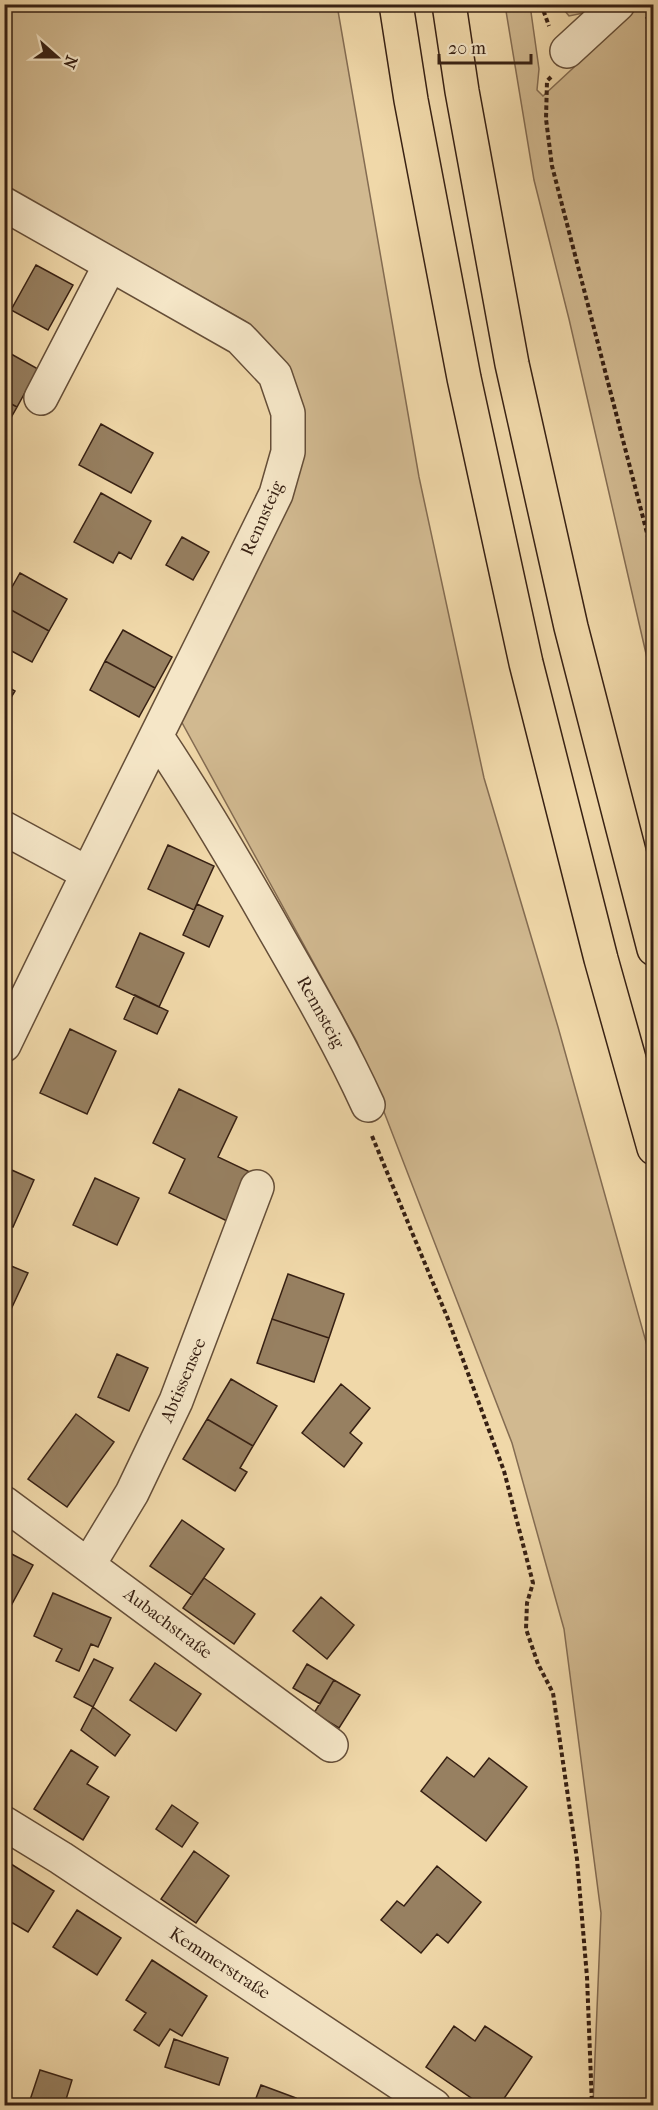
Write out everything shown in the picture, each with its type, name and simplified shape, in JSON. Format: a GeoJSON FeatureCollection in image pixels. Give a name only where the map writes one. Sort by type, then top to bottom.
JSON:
{"type":"FeatureCollection","features":[{"type":"Feature","properties":{"kind":"highway"},"geometry":{"type":"LineString","coordinates":[[396,4],[411,100],[462,366],[526,663],[598,947],[654,1148]]}},
{"type":"Feature","properties":{"kind":"highway"},"geometry":{"type":"LineString","coordinates":[[449,4],[464,102],[512,364],[571,627],[654,949]]}},
{"type":"Feature","properties":{"kind":"street"},"geometry":{"type":"LineString","coordinates":[[567,51],[618,4]]}},
{"type":"Feature","properties":{"kind":"street","name":"Rennsteig"},"geometry":{"type":"LineString","coordinates":[[4,204],[240,338],[275,375],[288,413],[288,452],[276,494],[4,1045]]}},
{"type":"Feature","properties":{"kind":"street"},"geometry":{"type":"LineString","coordinates":[[41,398],[110,265]]}},
{"type":"Feature","properties":{"kind":"street","name":"Rennsteig"},"geometry":{"type":"LineString","coordinates":[[157,737],[194,792],[268,918],[344,1052],[368,1105]]}},
{"type":"Feature","properties":{"kind":"street"},"geometry":{"type":"LineString","coordinates":[[4,828],[87,873]]}},
{"type":"Feature","properties":{"kind":"street","name":"Abtissensee"},"geometry":{"type":"LineString","coordinates":[[89,1564],[132,1493],[176,1401],[257,1187]]}},
{"type":"Feature","properties":{"kind":"street","name":"Aubachstraße"},"geometry":{"type":"LineString","coordinates":[[4,1503],[331,1745]]}},
{"type":"Feature","properties":{"kind":"street","name":"Kemmerstraße"},"geometry":{"type":"LineString","coordinates":[[4,1824],[62,1858],[434,2106]]}},
{"type":"Feature","properties":{"kind":"path"},"geometry":{"type":"LineString","coordinates":[[567,51],[548,81],[546,119],[552,166],[654,560]]}},
{"type":"Feature","properties":{"kind":"path"},"geometry":{"type":"LineString","coordinates":[[368,1105],[361,1112],[448,1319],[504,1471],[533,1583],[527,1603],[526,1629],[538,1664],[553,1693],[577,1859],[587,1977],[592,2106]]}},
{"type":"Feature","properties":{"kind":"shaded area"},"geometry":{"type":"Polygon","coordinates":[[[5,5],[337,5],[419,477],[484,778],[558,1027],[653,1367],[653,2105],[593,2105],[601,1913],[564,1629],[512,1443],[357,1042],[180,719],[301,462],[282,359],[245,321],[5,186],[5,5]]]}},
{"type":"Feature","properties":{"kind":"shaded area"},"geometry":{"type":"Polygon","coordinates":[[[505,5],[530,5],[539,69],[537,90],[543,96],[641,5],[653,5],[653,684],[569,319],[534,180],[505,5]]]}},
{"type":"Feature","properties":{"kind":"shaded area"},"geometry":{"type":"Polygon","coordinates":[[[560,5],[607,5],[603,9],[569,16],[560,5]]]}},
{"type":"Feature","properties":{"kind":"building"},"geometry":{"type":"Polygon","coordinates":[[[654,12],[654,28],[646,18],[654,12]]]}},
{"type":"Feature","properties":{"kind":"building"},"geometry":{"type":"Polygon","coordinates":[[[36,265],[73,285],[48,330],[11,310],[36,265]]]}},
{"type":"Feature","properties":{"kind":"building"},"geometry":{"type":"Polygon","coordinates":[[[4,350],[38,369],[17,407],[4,400],[4,350]]]}},
{"type":"Feature","properties":{"kind":"building"},"geometry":{"type":"Polygon","coordinates":[[[4,400],[17,407],[4,430],[4,400]]]}},
{"type":"Feature","properties":{"kind":"building"},"geometry":{"type":"Polygon","coordinates":[[[101,424],[153,453],[131,493],[79,465],[101,424]]]}},
{"type":"Feature","properties":{"kind":"building"},"geometry":{"type":"Polygon","coordinates":[[[101,493],[151,521],[131,559],[119,552],[113,563],[74,542],[101,493]]]}},
{"type":"Feature","properties":{"kind":"building"},"geometry":{"type":"Polygon","coordinates":[[[182,537],[209,552],[193,580],[166,565],[182,537]]]}},
{"type":"Feature","properties":{"kind":"building"},"geometry":{"type":"Polygon","coordinates":[[[20,573],[67,599],[49,631],[4,606],[4,601],[20,573]]]}},
{"type":"Feature","properties":{"kind":"building"},"geometry":{"type":"Polygon","coordinates":[[[4,606],[49,631],[32,662],[4,647],[4,606]]]}},
{"type":"Feature","properties":{"kind":"building"},"geometry":{"type":"Polygon","coordinates":[[[123,630],[172,657],[155,688],[105,661],[123,630]]]}},
{"type":"Feature","properties":{"kind":"building"},"geometry":{"type":"Polygon","coordinates":[[[105,661],[155,688],[139,717],[90,690],[105,661]]]}},
{"type":"Feature","properties":{"kind":"building"},"geometry":{"type":"Polygon","coordinates":[[[4,685],[15,691],[4,709],[4,685]]]}},
{"type":"Feature","properties":{"kind":"building"},"geometry":{"type":"Polygon","coordinates":[[[168,845],[214,866],[194,910],[148,889],[168,845]]]}},
{"type":"Feature","properties":{"kind":"building"},"geometry":{"type":"Polygon","coordinates":[[[197,904],[223,916],[209,947],[183,935],[197,904]]]}},
{"type":"Feature","properties":{"kind":"building"},"geometry":{"type":"Polygon","coordinates":[[[140,933],[184,953],[159,1007],[116,987],[140,933]]]}},
{"type":"Feature","properties":{"kind":"building"},"geometry":{"type":"Polygon","coordinates":[[[135,995],[168,1011],[157,1034],[124,1019],[135,995]]]}},
{"type":"Feature","properties":{"kind":"building"},"geometry":{"type":"Polygon","coordinates":[[[70,1029],[116,1051],[87,1114],[40,1093],[70,1029]]]}},
{"type":"Feature","properties":{"kind":"building"},"geometry":{"type":"Polygon","coordinates":[[[179,1089],[237,1117],[218,1157],[250,1172],[227,1221],[169,1193],[185,1159],[153,1143],[179,1089]]]}},
{"type":"Feature","properties":{"kind":"building"},"geometry":{"type":"Polygon","coordinates":[[[5,1167],[34,1180],[13,1227],[4,1223],[5,1167]]]}},
{"type":"Feature","properties":{"kind":"building"},"geometry":{"type":"Polygon","coordinates":[[[95,1178],[139,1198],[117,1245],[73,1225],[95,1178]]]}},
{"type":"Feature","properties":{"kind":"building"},"geometry":{"type":"Polygon","coordinates":[[[4,1263],[28,1273],[6,1320],[4,1319],[4,1263]]]}},
{"type":"Feature","properties":{"kind":"building"},"geometry":{"type":"Polygon","coordinates":[[[288,1274],[344,1294],[329,1338],[272,1319],[288,1274]]]}},
{"type":"Feature","properties":{"kind":"building"},"geometry":{"type":"Polygon","coordinates":[[[272,1319],[329,1338],[314,1382],[257,1363],[272,1319]]]}},
{"type":"Feature","properties":{"kind":"building"},"geometry":{"type":"Polygon","coordinates":[[[117,1354],[148,1368],[129,1411],[98,1397],[117,1354]]]}},
{"type":"Feature","properties":{"kind":"building"},"geometry":{"type":"Polygon","coordinates":[[[231,1379],[277,1406],[253,1446],[207,1419],[231,1379]]]}},
{"type":"Feature","properties":{"kind":"building"},"geometry":{"type":"Polygon","coordinates":[[[341,1384],[370,1408],[350,1433],[362,1443],[344,1467],[302,1433],[341,1384]]]}},
{"type":"Feature","properties":{"kind":"building"},"geometry":{"type":"Polygon","coordinates":[[[76,1414],[114,1442],[67,1507],[28,1479],[76,1414]]]}},
{"type":"Feature","properties":{"kind":"building"},"geometry":{"type":"Polygon","coordinates":[[[207,1419],[253,1446],[240,1468],[247,1472],[235,1491],[183,1459],[207,1419]]]}},
{"type":"Feature","properties":{"kind":"building"},"geometry":{"type":"Polygon","coordinates":[[[182,1520],[224,1549],[192,1595],[150,1566],[182,1520]]]}},
{"type":"Feature","properties":{"kind":"building"},"geometry":{"type":"Polygon","coordinates":[[[4,1550],[33,1565],[6,1615],[4,1614],[4,1550]]]}},
{"type":"Feature","properties":{"kind":"building"},"geometry":{"type":"Polygon","coordinates":[[[204,1578],[255,1614],[234,1644],[183,1608],[204,1578]]]}},
{"type":"Feature","properties":{"kind":"building"},"geometry":{"type":"Polygon","coordinates":[[[53,1593],[111,1618],[98,1647],[91,1644],[79,1671],[56,1661],[62,1649],[34,1636],[53,1593]]]}},
{"type":"Feature","properties":{"kind":"building"},"geometry":{"type":"Polygon","coordinates":[[[321,1597],[354,1625],[327,1659],[293,1631],[321,1597]]]}},
{"type":"Feature","properties":{"kind":"building"},"geometry":{"type":"Polygon","coordinates":[[[94,1659],[113,1668],[93,1707],[74,1697],[94,1659]]]}},
{"type":"Feature","properties":{"kind":"building"},"geometry":{"type":"Polygon","coordinates":[[[155,1663],[201,1694],[176,1731],[130,1700],[155,1663]]]}},
{"type":"Feature","properties":{"kind":"building"},"geometry":{"type":"Polygon","coordinates":[[[307,1664],[334,1680],[320,1704],[293,1688],[307,1664]]]}},
{"type":"Feature","properties":{"kind":"building"},"geometry":{"type":"Polygon","coordinates":[[[334,1680],[360,1695],[339,1728],[314,1713],[334,1680]]]}},
{"type":"Feature","properties":{"kind":"building"},"geometry":{"type":"Polygon","coordinates":[[[93,1707],[130,1735],[115,1756],[81,1730],[93,1707]]]}},
{"type":"Feature","properties":{"kind":"building"},"geometry":{"type":"Polygon","coordinates":[[[71,1750],[98,1767],[87,1784],[109,1797],[83,1840],[34,1809],[71,1750]]]}},
{"type":"Feature","properties":{"kind":"building"},"geometry":{"type":"Polygon","coordinates":[[[447,1757],[474,1777],[489,1758],[527,1787],[486,1841],[421,1791],[447,1757]]]}},
{"type":"Feature","properties":{"kind":"building"},"geometry":{"type":"Polygon","coordinates":[[[172,1805],[198,1823],[182,1847],[156,1829],[172,1805]]]}},
{"type":"Feature","properties":{"kind":"building"},"geometry":{"type":"Polygon","coordinates":[[[194,1851],[229,1876],[196,1923],[161,1899],[194,1851]]]}},
{"type":"Feature","properties":{"kind":"building"},"geometry":{"type":"Polygon","coordinates":[[[11,1864],[54,1891],[28,1932],[4,1918],[4,1873],[11,1864]]]}},
{"type":"Feature","properties":{"kind":"building"},"geometry":{"type":"Polygon","coordinates":[[[437,1866],[481,1902],[448,1943],[437,1934],[421,1953],[381,1920],[397,1901],[404,1906],[437,1866]]]}},
{"type":"Feature","properties":{"kind":"building"},"geometry":{"type":"Polygon","coordinates":[[[77,1910],[121,1938],[97,1975],[53,1947],[77,1910]]]}},
{"type":"Feature","properties":{"kind":"building"},"geometry":{"type":"Polygon","coordinates":[[[152,1960],[207,1996],[182,2036],[170,2029],[159,2046],[134,2030],[146,2013],[126,2000],[152,1960]]]}},
{"type":"Feature","properties":{"kind":"building"},"geometry":{"type":"Polygon","coordinates":[[[454,2026],[475,2041],[485,2026],[532,2057],[499,2106],[483,2106],[426,2067],[454,2026]]]}},
{"type":"Feature","properties":{"kind":"building"},"geometry":{"type":"Polygon","coordinates":[[[174,2039],[228,2058],[219,2085],[165,2067],[174,2039]]]}},
{"type":"Feature","properties":{"kind":"building"},"geometry":{"type":"Polygon","coordinates":[[[40,2070],[72,2080],[64,2106],[28,2106],[40,2070]]]}},
{"type":"Feature","properties":{"kind":"building"},"geometry":{"type":"Polygon","coordinates":[[[261,2085],[296,2098],[293,2106],[253,2106],[261,2085]]]}},
{"type":"Feature","properties":{"kind":"building"},"geometry":{"type":"Polygon","coordinates":[[[522,2101],[556,2101],[556,2106],[522,2106],[522,2101]]]}}]}
